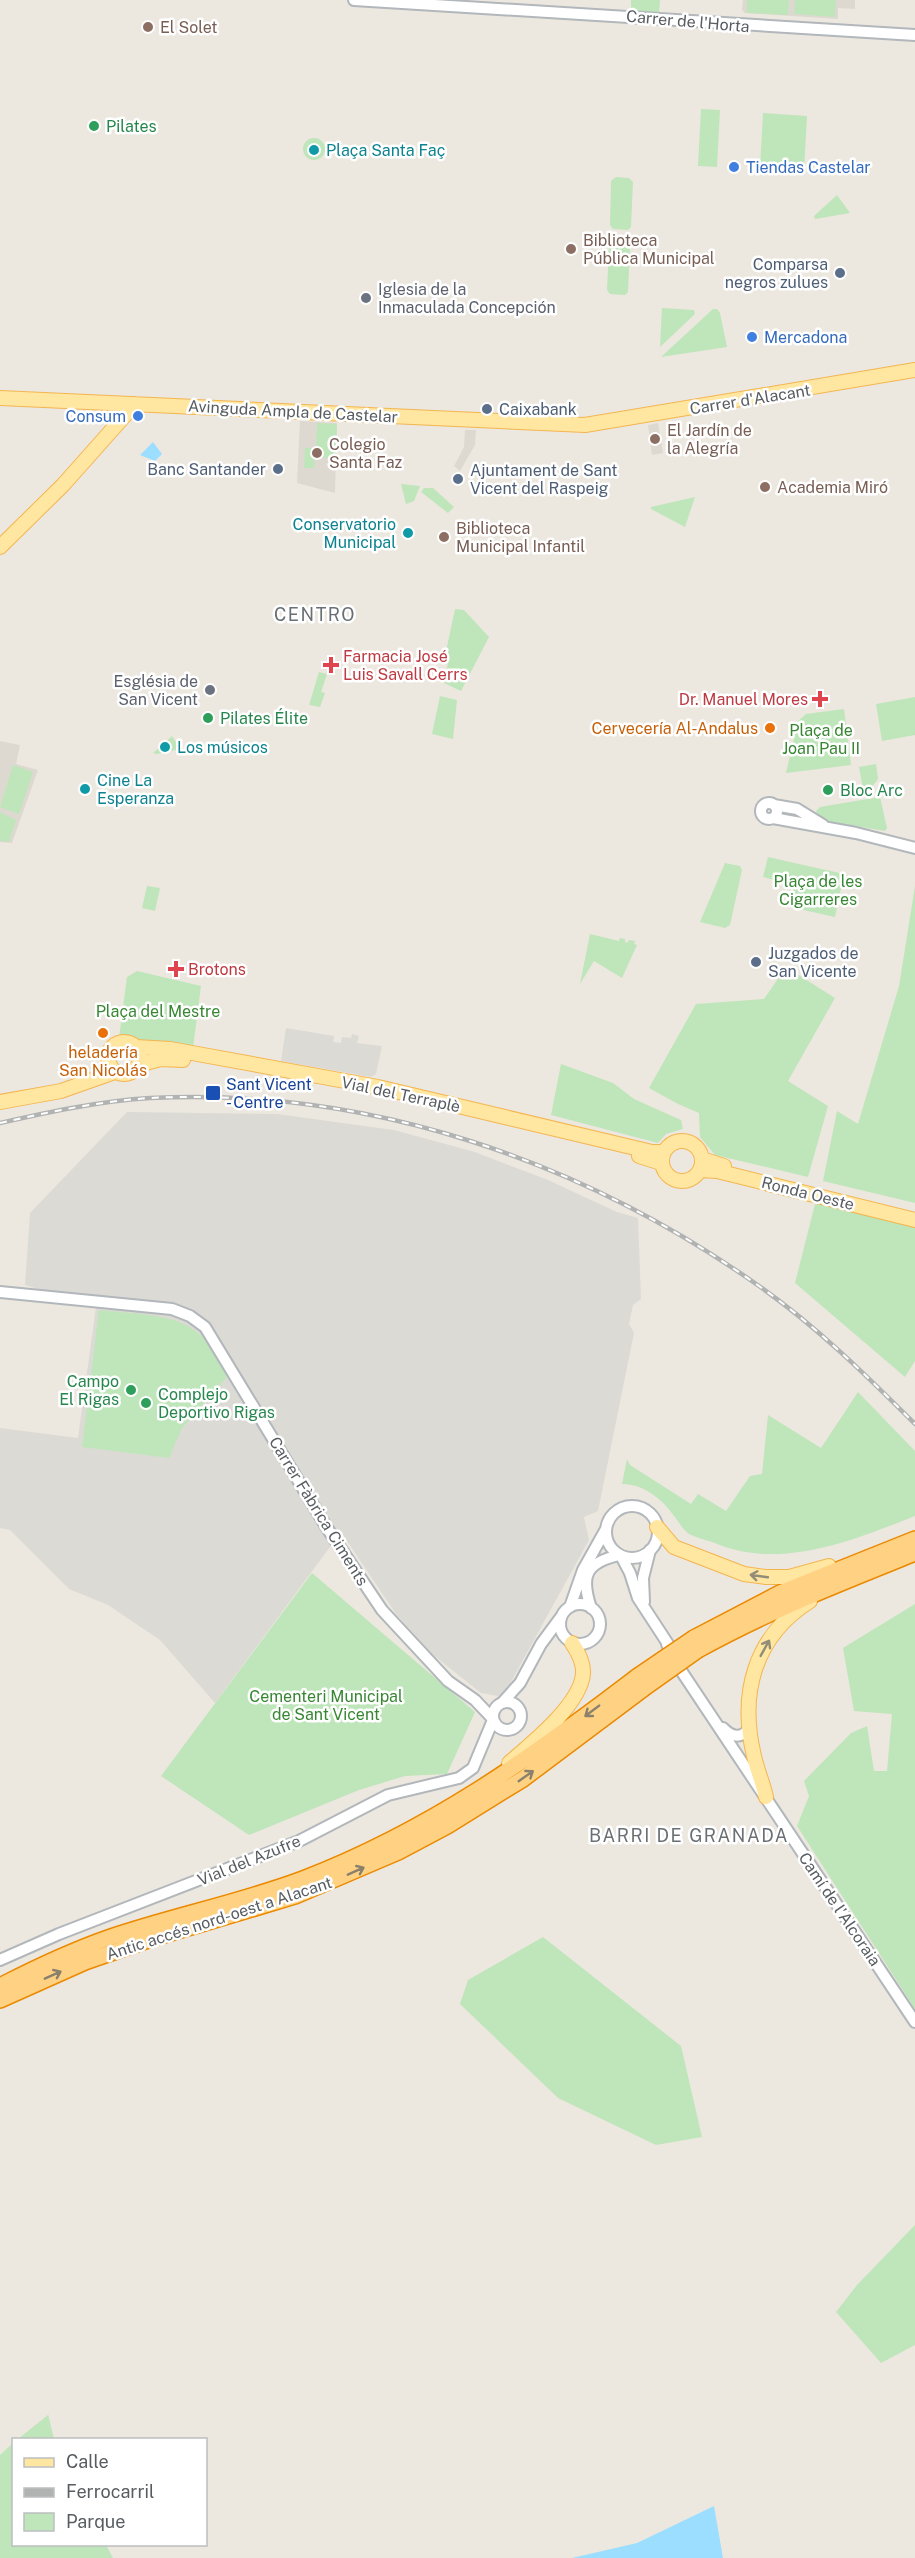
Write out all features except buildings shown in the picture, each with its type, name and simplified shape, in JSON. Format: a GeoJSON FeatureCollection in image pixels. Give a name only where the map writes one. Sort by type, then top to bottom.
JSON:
{"type":"FeatureCollection","features":[{"type":"Feature","properties":{"kind":"highway"},"geometry":{"type":"LineString","coordinates":[[641,1682],[696,1644],[780,1593],[915,1539]]}},
{"type":"Feature","properties":{"kind":"highway"},"geometry":{"type":"LineString","coordinates":[[696,1644],[837,1582],[915,1553]]}},
{"type":"Feature","properties":{"kind":"highway","name":"Antic accés nord-oest a Alacant"},"geometry":{"type":"LineString","coordinates":[[0,1986],[75,1951],[301,1879],[358,1856],[421,1826],[467,1799],[641,1682]]}},
{"type":"Feature","properties":{"kind":"highway","name":"Antic accés nord-oest a Alacant"},"geometry":{"type":"LineString","coordinates":[[0,2000],[85,1962],[295,1896],[398,1852],[447,1826],[516,1784],[641,1682]]}},
{"type":"Feature","properties":{"kind":"main road","name":"Carrer d'Alacant"},"geometry":{"type":"LineString","coordinates":[[585,425],[915,370]]}},
{"type":"Feature","properties":{"kind":"main road","name":"Avinguda Ampla de Castelar"},"geometry":{"type":"LineString","coordinates":[[0,398],[585,425]]}},
{"type":"Feature","properties":{"kind":"main road"},"geometry":{"type":"LineString","coordinates":[[0,547],[63,484],[135,404]]}},
{"type":"Feature","properties":{"kind":"main road"},"geometry":{"type":"LineString","coordinates":[[0,1093],[80,1078],[111,1067],[128,1074],[138,1065],[140,1058],[136,1047],[129,1043],[117,1043],[109,1051],[111,1067]]}},
{"type":"Feature","properties":{"kind":"main road","name":"Vial del Terraplè"},"geometry":{"type":"LineString","coordinates":[[136,1047],[170,1049],[378,1087],[652,1152],[663,1157]]}},
{"type":"Feature","properties":{"kind":"main road","name":"Vial del Terraplè"},"geometry":{"type":"LineString","coordinates":[[138,1065],[170,1058],[195,1062],[389,1098],[663,1157]]}},
{"type":"Feature","properties":{"kind":"main road"},"geometry":{"type":"LineString","coordinates":[[0,1102],[61,1091],[111,1067]]}},
{"type":"Feature","properties":{"kind":"main road"},"geometry":{"type":"LineString","coordinates":[[684,1141],[692,1143],[699,1150],[701,1165],[690,1180],[678,1181],[666,1174],[663,1157],[669,1145],[684,1141]]}},
{"type":"Feature","properties":{"kind":"main road","name":"Ronda Oeste"},"geometry":{"type":"LineString","coordinates":[[701,1165],[915,1213]]}},
{"type":"Feature","properties":{"kind":"main road","name":"Ronda Oeste"},"geometry":{"type":"LineString","coordinates":[[701,1165],[717,1171],[915,1220]]}},
{"type":"Feature","properties":{"kind":"main road"},"geometry":{"type":"LineString","coordinates":[[657,1527],[674,1547],[744,1574],[780,1578],[817,1570],[915,1533]]}},
{"type":"Feature","properties":{"kind":"main road"},"geometry":{"type":"LineString","coordinates":[[766,1797],[754,1758],[749,1729],[751,1682],[757,1662],[773,1634],[785,1619],[813,1600],[838,1588],[915,1559]]}},
{"type":"Feature","properties":{"kind":"main road"},"geometry":{"type":"LineString","coordinates":[[163,1922],[177,1912],[280,1881],[367,1846],[433,1813],[487,1779],[544,1732],[577,1692],[583,1665],[571,1642]]}},
{"type":"Feature","properties":{"kind":"street","name":"Carrer de l'Horta"},"geometry":{"type":"LineString","coordinates":[[354,0],[915,35]]}},
{"type":"Feature","properties":{"kind":"street"},"geometry":{"type":"LineString","coordinates":[[828,828],[797,809],[765,805],[761,811],[764,817],[828,828],[915,848]]}},
{"type":"Feature","properties":{"kind":"street","name":"Carrer Fàbrica Ciments"},"geometry":{"type":"LineString","coordinates":[[0,1292],[172,1309],[190,1316],[205,1327],[321,1520],[382,1610],[448,1681],[475,1700],[493,1719]]}},
{"type":"Feature","properties":{"kind":"street"},"geometry":{"type":"LineString","coordinates":[[520,1683],[519,1723],[512,1729],[498,1728],[493,1719],[494,1710],[520,1683],[541,1644],[570,1607],[583,1570],[610,1518],[617,1511],[633,1506],[651,1515],[657,1527],[656,1540],[650,1550],[642,1589],[646,1611]]}},
{"type":"Feature","properties":{"kind":"street"},"geometry":{"type":"LineString","coordinates":[[606,1529],[608,1542],[620,1555],[646,1611],[667,1644]]}},
{"type":"Feature","properties":{"kind":"street"},"geometry":{"type":"LineString","coordinates":[[591,1608],[586,1584],[591,1568],[598,1560],[620,1555],[631,1558],[641,1556],[650,1550]]}},
{"type":"Feature","properties":{"kind":"street"},"geometry":{"type":"LineString","coordinates":[[541,1644],[553,1641],[584,1644],[598,1634],[599,1617],[591,1608],[584,1605],[570,1607]]}},
{"type":"Feature","properties":{"kind":"street"},"geometry":{"type":"LineString","coordinates":[[561,1617],[561,1631],[571,1642]]}},
{"type":"Feature","properties":{"kind":"street","name":"Camí de l'Alcoraia"},"geometry":{"type":"LineString","coordinates":[[667,1644],[672,1657],[915,2022]]}},
{"type":"Feature","properties":{"kind":"street","name":"Camí de l'Alcoraia"},"geometry":{"type":"LineString","coordinates":[[667,1644],[677,1655],[731,1735],[766,1797]]}},
{"type":"Feature","properties":{"kind":"street","name":"Camí de l'Alcoraia"},"geometry":{"type":"LineString","coordinates":[[693,1687],[703,1697],[721,1727],[731,1735]]}},
{"type":"Feature","properties":{"kind":"street","name":"Carrer Fàbrica Ciments"},"geometry":{"type":"LineString","coordinates":[[475,1700],[501,1703]]}},
{"type":"Feature","properties":{"kind":"street"},"geometry":{"type":"LineString","coordinates":[[501,1703],[512,1703],[519,1709]]}},
{"type":"Feature","properties":{"kind":"street","name":"Vial del Azufre"},"geometry":{"type":"LineString","coordinates":[[0,1960],[59,1934],[299,1841],[388,1795],[459,1778],[473,1768],[493,1719]]}},
{"type":"Feature","properties":{"kind":"street"},"geometry":{"type":"LineString","coordinates":[[731,1735],[741,1736],[749,1729]]}},
{"type":"Feature","properties":{"kind":"street","name":"Vial del Azufre"},"geometry":{"type":"LineString","coordinates":[[482,1745],[504,1730]]}},
{"type":"Feature","properties":{"kind":"shaded area"},"geometry":{"type":"Polygon","coordinates":[[[743,0],[855,0],[855,9],[838,8],[838,19],[745,13],[742,10],[743,0]]]}},
{"type":"Feature","properties":{"kind":"shaded area","name":"Colegio Santa Faz"},"geometry":{"type":"Polygon","coordinates":[[[300,421],[337,423],[335,493],[297,483],[300,421]]]}},
{"type":"Feature","properties":{"kind":"shaded area","name":"El Jardín de la Alegría"},"geometry":{"type":"Polygon","coordinates":[[[658,423],[663,453],[652,455],[648,425],[658,423]]]}},
{"type":"Feature","properties":{"kind":"shaded area"},"geometry":{"type":"Polygon","coordinates":[[[465,430],[476,430],[475,445],[460,471],[454,466],[464,447],[465,430]]]}},
{"type":"Feature","properties":{"kind":"shaded area"},"geometry":{"type":"Polygon","coordinates":[[[0,741],[20,745],[16,764],[38,770],[12,843],[0,842],[0,741]]]}},
{"type":"Feature","properties":{"kind":"shaded area"},"geometry":{"type":"Polygon","coordinates":[[[286,1028],[334,1036],[333,1042],[341,1043],[342,1037],[351,1038],[352,1034],[359,1036],[357,1043],[382,1046],[376,1074],[371,1077],[281,1061],[286,1028]]]}},
{"type":"Feature","properties":{"kind":"shaded area"},"geometry":{"type":"Polygon","coordinates":[[[127,1112],[277,1114],[394,1130],[475,1152],[548,1180],[617,1212],[638,1218],[641,1299],[633,1305],[629,1324],[634,1333],[598,1511],[584,1517],[589,1540],[506,1691],[498,1696],[481,1693],[432,1654],[396,1614],[341,1532],[215,1703],[160,1640],[108,1605],[69,1589],[10,1530],[0,1528],[0,1428],[78,1438],[96,1307],[25,1285],[30,1213],[127,1112]]]}},
{"type":"Feature","properties":{"kind":"green space"},"geometry":{"type":"Polygon","coordinates":[[[631,0],[660,0],[659,14],[631,12],[631,0]]]}},
{"type":"Feature","properties":{"kind":"green space"},"geometry":{"type":"Polygon","coordinates":[[[747,0],[789,0],[788,15],[747,13],[747,0]]]}},
{"type":"Feature","properties":{"kind":"green space"},"geometry":{"type":"Polygon","coordinates":[[[795,0],[836,0],[835,17],[794,14],[795,0]]]}},
{"type":"Feature","properties":{"kind":"green space"},"geometry":{"type":"Polygon","coordinates":[[[701,109],[720,110],[717,167],[698,166],[701,109]]]}},
{"type":"Feature","properties":{"kind":"green space"},"geometry":{"type":"Polygon","coordinates":[[[763,113],[807,116],[804,171],[760,168],[763,113]]]}},
{"type":"Feature","properties":{"kind":"green space"},"geometry":{"type":"Polygon","coordinates":[[[314,138],[322,141],[325,149],[322,157],[314,160],[306,157],[303,149],[306,141],[314,138]]]}},
{"type":"Feature","properties":{"kind":"green space"},"geometry":{"type":"Polygon","coordinates":[[[616,177],[629,178],[633,182],[631,227],[628,230],[613,229],[610,225],[611,181],[616,177]]]}},
{"type":"Feature","properties":{"kind":"green space"},"geometry":{"type":"Polygon","coordinates":[[[837,195],[850,213],[815,219],[814,216],[837,195]]]}},
{"type":"Feature","properties":{"kind":"green space"},"geometry":{"type":"Polygon","coordinates":[[[613,242],[626,243],[630,247],[628,292],[625,295],[610,294],[607,290],[609,246],[613,242]]]}},
{"type":"Feature","properties":{"kind":"green space"},"geometry":{"type":"Polygon","coordinates":[[[662,308],[694,310],[695,314],[660,347],[662,308]]]}},
{"type":"Feature","properties":{"kind":"green space"},"geometry":{"type":"Polygon","coordinates":[[[713,309],[717,309],[720,313],[727,347],[661,357],[713,309]]]}},
{"type":"Feature","properties":{"kind":"green space"},"geometry":{"type":"Polygon","coordinates":[[[317,423],[337,424],[335,458],[315,457],[314,468],[304,468],[305,448],[316,448],[317,423]]]}},
{"type":"Feature","properties":{"kind":"green space"},"geometry":{"type":"Polygon","coordinates":[[[401,484],[420,486],[414,501],[406,504],[401,484]]]}},
{"type":"Feature","properties":{"kind":"green space"},"geometry":{"type":"Polygon","coordinates":[[[424,488],[433,488],[454,507],[448,513],[421,492],[424,488]]]}},
{"type":"Feature","properties":{"kind":"green space"},"geometry":{"type":"Polygon","coordinates":[[[695,497],[685,527],[651,509],[651,507],[695,497]]]}},
{"type":"Feature","properties":{"kind":"green space"},"geometry":{"type":"Polygon","coordinates":[[[455,609],[464,610],[489,637],[461,691],[444,683],[448,662],[444,661],[455,609]]]}},
{"type":"Feature","properties":{"kind":"green space"},"geometry":{"type":"Polygon","coordinates":[[[319,672],[327,674],[321,692],[325,693],[320,707],[309,705],[319,672]]]}},
{"type":"Feature","properties":{"kind":"green space"},"geometry":{"type":"Polygon","coordinates":[[[440,696],[457,700],[453,739],[432,734],[440,696]]]}},
{"type":"Feature","properties":{"kind":"green space"},"geometry":{"type":"Polygon","coordinates":[[[915,697],[915,735],[882,741],[876,704],[915,697]]]}},
{"type":"Feature","properties":{"kind":"green space","name":"Plaça de Joan Pau II"},"geometry":{"type":"Polygon","coordinates":[[[844,709],[851,765],[786,773],[798,721],[806,714],[844,709]]]}},
{"type":"Feature","properties":{"kind":"green space"},"geometry":{"type":"Polygon","coordinates":[[[172,736],[180,749],[153,753],[172,736]]]}},
{"type":"Feature","properties":{"kind":"green space"},"geometry":{"type":"Polygon","coordinates":[[[876,764],[878,779],[871,788],[863,789],[859,767],[876,764]]]}},
{"type":"Feature","properties":{"kind":"green space"},"geometry":{"type":"Polygon","coordinates":[[[13,765],[33,772],[19,814],[0,807],[13,765]]]}},
{"type":"Feature","properties":{"kind":"green space"},"geometry":{"type":"Polygon","coordinates":[[[880,797],[887,828],[885,831],[819,820],[816,811],[820,807],[880,797]]]}},
{"type":"Feature","properties":{"kind":"green space"},"geometry":{"type":"Polygon","coordinates":[[[0,812],[16,820],[9,842],[0,841],[0,812]]]}},
{"type":"Feature","properties":{"kind":"green space","name":"Plaça de les Cigarreres"},"geometry":{"type":"Polygon","coordinates":[[[768,857],[844,874],[835,917],[790,907],[794,885],[763,877],[768,857]]]}},
{"type":"Feature","properties":{"kind":"green space"},"geometry":{"type":"Polygon","coordinates":[[[725,863],[740,866],[742,870],[730,925],[725,928],[700,922],[725,863]]]}},
{"type":"Feature","properties":{"kind":"green space"},"geometry":{"type":"Polygon","coordinates":[[[147,886],[160,888],[155,911],[142,908],[147,886]]]}},
{"type":"Feature","properties":{"kind":"green space"},"geometry":{"type":"Polygon","coordinates":[[[915,886],[915,1203],[823,1181],[837,1111],[858,1124],[899,986],[915,886]]]}},
{"type":"Feature","properties":{"kind":"green space"},"geometry":{"type":"Polygon","coordinates":[[[590,934],[619,941],[620,938],[625,939],[627,943],[629,940],[635,941],[634,944],[637,945],[622,978],[594,961],[580,984],[590,934]]]}},
{"type":"Feature","properties":{"kind":"green space"},"geometry":{"type":"Polygon","coordinates":[[[786,967],[835,998],[788,1081],[828,1106],[808,1177],[715,1155],[700,1137],[699,1113],[649,1088],[696,1004],[764,999],[786,967]]]}},
{"type":"Feature","properties":{"kind":"green space","name":"Plaça del Mestre"},"geometry":{"type":"Polygon","coordinates":[[[137,971],[201,986],[193,1048],[139,1041],[128,1037],[119,1038],[127,977],[137,971]]]}},
{"type":"Feature","properties":{"kind":"green space"},"geometry":{"type":"Polygon","coordinates":[[[561,1064],[613,1083],[634,1099],[681,1120],[683,1129],[666,1134],[658,1143],[551,1115],[561,1064]]]}},
{"type":"Feature","properties":{"kind":"green space"},"geometry":{"type":"Polygon","coordinates":[[[819,1202],[915,1226],[915,1361],[905,1377],[795,1283],[815,1204],[819,1202]]]}},
{"type":"Feature","properties":{"kind":"green space","name":"Complejo Deportivo Rigas"},"geometry":{"type":"Polygon","coordinates":[[[99,1310],[170,1319],[195,1330],[204,1339],[226,1374],[226,1378],[182,1428],[169,1458],[82,1447],[99,1310]]]}},
{"type":"Feature","properties":{"kind":"green space"},"geometry":{"type":"Polygon","coordinates":[[[858,1392],[915,1451],[915,1516],[867,1534],[816,1549],[765,1554],[740,1551],[689,1534],[664,1504],[652,1494],[638,1487],[622,1484],[627,1459],[630,1465],[691,1504],[698,1494],[726,1511],[750,1476],[762,1474],[768,1415],[821,1448],[858,1392]]]}},
{"type":"Feature","properties":{"kind":"green space","name":"Cementeri Municipal de Sant Vicent"},"geometry":{"type":"Polygon","coordinates":[[[312,1573],[475,1712],[447,1774],[405,1776],[359,1790],[249,1835],[161,1776],[312,1573]]]}},
{"type":"Feature","properties":{"kind":"green space"},"geometry":{"type":"Polygon","coordinates":[[[915,1604],[915,2009],[797,1826],[809,1796],[804,1781],[851,1733],[867,1726],[874,1771],[887,1771],[892,1714],[854,1711],[843,1648],[915,1604]]]}},
{"type":"Feature","properties":{"kind":"green space"},"geometry":{"type":"Polygon","coordinates":[[[543,1937],[681,2046],[702,2137],[656,2145],[558,2098],[460,2004],[468,1980],[543,1937]]]}},
{"type":"Feature","properties":{"kind":"green space"},"geometry":{"type":"Polygon","coordinates":[[[915,2225],[915,2345],[881,2363],[836,2312],[857,2285],[915,2225]]]}},
{"type":"Feature","properties":{"kind":"green space"},"geometry":{"type":"Polygon","coordinates":[[[48,2415],[54,2438],[19,2438],[48,2415]]]}},
{"type":"Feature","properties":{"kind":"green space"},"geometry":{"type":"Polygon","coordinates":[[[12,2444],[12,2546],[107,2546],[113,2558],[0,2558],[0,2455],[12,2444]]]}},
{"type":"Feature","properties":{"kind":"water"},"geometry":{"type":"Polygon","coordinates":[[[153,442],[162,454],[155,461],[140,455],[153,442]]]}},
{"type":"Feature","properties":{"kind":"water"},"geometry":{"type":"Polygon","coordinates":[[[714,2506],[723,2558],[572,2558],[637,2543],[714,2506]]]}},
{"type":"Feature","properties":{"kind":"railway"},"geometry":{"type":"LineString","coordinates":[[0,1123],[131,1099],[232,1098],[313,1105],[392,1120],[470,1141],[546,1169],[620,1202],[691,1242],[759,1286],[801,1318],[859,1369],[915,1424]]}},
{"type":"Feature","properties":{"kind":"place","name":"El Solet"},"geometry":{"type":"Point","coordinates":[148,27]}},
{"type":"Feature","properties":{"kind":"place","name":"Pilates"},"geometry":{"type":"Point","coordinates":[94,126]}},
{"type":"Feature","properties":{"kind":"place","name":"Plaça Santa Faç"},"geometry":{"type":"Point","coordinates":[314,150]}},
{"type":"Feature","properties":{"kind":"place","name":"Tiendas Castelar"},"geometry":{"type":"Point","coordinates":[734,167]}},
{"type":"Feature","properties":{"kind":"place","name":"Biblioteca Pública Municipal"},"geometry":{"type":"Point","coordinates":[571,249]}},
{"type":"Feature","properties":{"kind":"place","name":"Comparsa negros zulues"},"geometry":{"type":"Point","coordinates":[840,273]}},
{"type":"Feature","properties":{"kind":"place","name":"Iglesia de la Inmaculada Concepción"},"geometry":{"type":"Point","coordinates":[366,298]}},
{"type":"Feature","properties":{"kind":"place","name":"Mercadona"},"geometry":{"type":"Point","coordinates":[752,337]}},
{"type":"Feature","properties":{"kind":"place","name":"Caixabank"},"geometry":{"type":"Point","coordinates":[487,409]}},
{"type":"Feature","properties":{"kind":"place","name":"Consum"},"geometry":{"type":"Point","coordinates":[138,416]}},
{"type":"Feature","properties":{"kind":"place","name":"El Jardín de la Alegría"},"geometry":{"type":"Point","coordinates":[655,439]}},
{"type":"Feature","properties":{"kind":"place","name":"Colegio Santa Faz"},"geometry":{"type":"Point","coordinates":[317,453]}},
{"type":"Feature","properties":{"kind":"place","name":"Banc Santander"},"geometry":{"type":"Point","coordinates":[278,469]}},
{"type":"Feature","properties":{"kind":"place","name":"Ajuntament de Sant Vicent del Raspeig"},"geometry":{"type":"Point","coordinates":[458,479]}},
{"type":"Feature","properties":{"kind":"place","name":"Academia Miró"},"geometry":{"type":"Point","coordinates":[765,487]}},
{"type":"Feature","properties":{"kind":"place","name":"Conservatorio Municipal"},"geometry":{"type":"Point","coordinates":[408,533]}},
{"type":"Feature","properties":{"kind":"place","name":"Biblioteca Municipal Infantil"},"geometry":{"type":"Point","coordinates":[444,537]}},
{"type":"Feature","properties":{"kind":"place","name":"Farmacia José Luis Savall Cerrs"},"geometry":{"type":"Point","coordinates":[331,665]}},
{"type":"Feature","properties":{"kind":"place","name":"Església de San Vicent"},"geometry":{"type":"Point","coordinates":[210,690]}},
{"type":"Feature","properties":{"kind":"place","name":"Dr. Manuel Mores"},"geometry":{"type":"Point","coordinates":[820,699]}},
{"type":"Feature","properties":{"kind":"place","name":"Pilates Élite"},"geometry":{"type":"Point","coordinates":[208,718]}},
{"type":"Feature","properties":{"kind":"place","name":"Cervecería Al-Andalus"},"geometry":{"type":"Point","coordinates":[770,728]}},
{"type":"Feature","properties":{"kind":"place","name":"Los músicos"},"geometry":{"type":"Point","coordinates":[165,747]}},
{"type":"Feature","properties":{"kind":"place","name":"Cine La Esperanza"},"geometry":{"type":"Point","coordinates":[85,789]}},
{"type":"Feature","properties":{"kind":"place","name":"Bloc Arc"},"geometry":{"type":"Point","coordinates":[828,790]}},
{"type":"Feature","properties":{"kind":"place","name":"Juzgados de San Vicente"},"geometry":{"type":"Point","coordinates":[756,962]}},
{"type":"Feature","properties":{"kind":"place","name":"Brotons"},"geometry":{"type":"Point","coordinates":[176,969]}},
{"type":"Feature","properties":{"kind":"place","name":"heladería San Nicolás"},"geometry":{"type":"Point","coordinates":[103,1033]}},
{"type":"Feature","properties":{"kind":"place","name":"Sant Vicent - Centre"},"geometry":{"type":"Point","coordinates":[213,1093]}},
{"type":"Feature","properties":{"kind":"place","name":"Campo El Rigas"},"geometry":{"type":"Point","coordinates":[131,1390]}},
{"type":"Feature","properties":{"kind":"place","name":"Complejo Deportivo Rigas"},"geometry":{"type":"Point","coordinates":[146,1403]}},
{"type":"Feature","properties":{"kind":"district","name":"CENTRO"},"geometry":{"type":"Point","coordinates":[315,615]}},
{"type":"Feature","properties":{"kind":"district","name":"BARRI DE GRANADA"},"geometry":{"type":"Point","coordinates":[689,1836]}}]}
